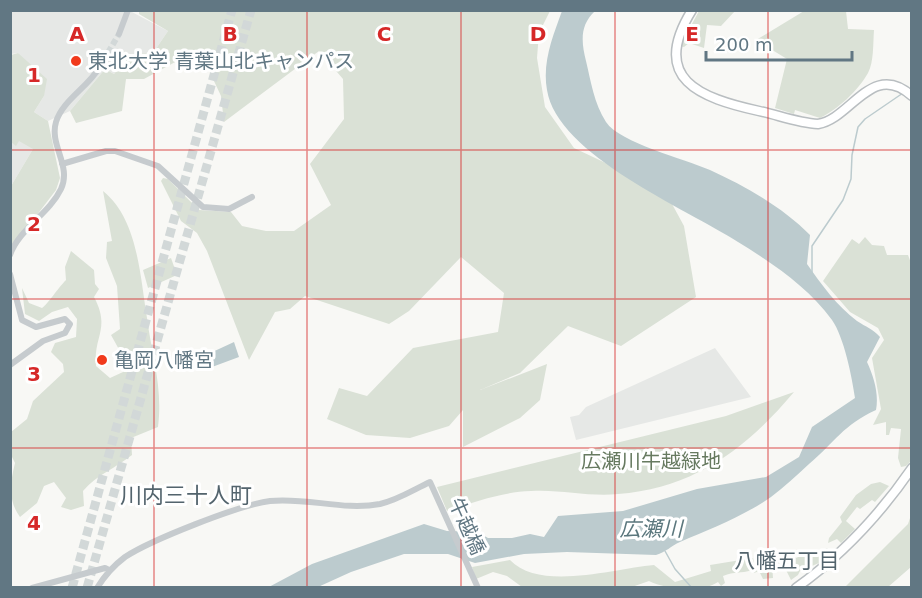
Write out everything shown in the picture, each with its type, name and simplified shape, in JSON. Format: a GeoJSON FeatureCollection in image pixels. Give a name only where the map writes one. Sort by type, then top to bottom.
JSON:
{"type":"FeatureCollection","features":[{"type":"Feature","properties":{"kind":"main road"},"geometry":{"type":"LineString","coordinates":[[692,10],[677,40],[676,64],[689,86],[719,101],[818,124],[840,115],[858,96],[868,90],[896,86],[912,96]]}},
{"type":"Feature","properties":{"kind":"main road"},"geometry":{"type":"LineString","coordinates":[[796,588],[821,569],[867,523],[912,468]]}},
{"type":"Feature","properties":{"kind":"street"},"geometry":{"type":"LineString","coordinates":[[119,34],[127,19],[128,10]]}},
{"type":"Feature","properties":{"kind":"street"},"geometry":{"type":"LineString","coordinates":[[10,255],[18,242],[60,192],[64,182],[55,138],[56,122],[62,111],[93,79],[99,68]]}},
{"type":"Feature","properties":{"kind":"street"},"geometry":{"type":"LineString","coordinates":[[62,164],[106,150],[115,150],[158,165],[203,207],[229,209],[252,197]]}},
{"type":"Feature","properties":{"kind":"street"},"geometry":{"type":"LineString","coordinates":[[10,274],[22,320],[30,326],[41,327],[63,318],[69,321],[70,327],[65,333],[43,341],[10,365]]}},
{"type":"Feature","properties":{"kind":"street","name":"牛越橋"},"geometry":{"type":"LineString","coordinates":[[109,570],[141,549],[252,506],[299,500],[368,506],[395,500],[431,485],[478,588]]}},
{"type":"Feature","properties":{"kind":"street"},"geometry":{"type":"LineString","coordinates":[[32,588],[73,579],[105,568],[109,570],[97,588]]}},
{"type":"Feature","properties":{"kind":"shaded area","name":"東北大学 青葉山北キャンパス"},"geometry":{"type":"Polygon","coordinates":[[[11,11],[130,11],[168,31],[153,53],[131,54],[114,74],[105,69],[70,111],[48,121],[34,112],[44,96],[18,53],[11,54],[11,11]]]}},
{"type":"Feature","properties":{"kind":"shaded area"},"geometry":{"type":"Polygon","coordinates":[[[11,67],[33,149],[11,186],[11,67]]]}},
{"type":"Feature","properties":{"kind":"shaded area"},"geometry":{"type":"Polygon","coordinates":[[[715,348],[751,397],[576,440],[570,417],[579,415],[586,407],[715,348]]]}},
{"type":"Feature","properties":{"kind":"green space"},"geometry":{"type":"Polygon","coordinates":[[[139,11],[550,11],[539,33],[537,58],[545,107],[574,148],[665,191],[684,226],[696,297],[621,346],[568,326],[520,373],[480,390],[547,364],[540,400],[520,418],[463,447],[463,410],[449,426],[410,438],[366,435],[327,419],[339,388],[367,396],[413,348],[498,332],[504,293],[461,257],[409,311],[389,324],[305,296],[290,309],[275,312],[249,360],[207,251],[197,233],[181,221],[161,181],[163,178],[168,179],[199,210],[231,212],[242,226],[266,231],[294,231],[331,205],[310,164],[344,119],[343,79],[319,51],[224,122],[221,96],[199,49],[144,79],[126,79],[122,111],[76,123],[70,111],[105,69],[114,74],[131,54],[153,53],[168,31],[139,14],[139,11]]]}},
{"type":"Feature","properties":{"kind":"green space"},"geometry":{"type":"Polygon","coordinates":[[[699,11],[735,11],[721,26],[707,25],[704,48],[689,43],[684,47],[680,46],[699,11]]]}},
{"type":"Feature","properties":{"kind":"green space"},"geometry":{"type":"Polygon","coordinates":[[[804,11],[846,11],[848,29],[874,30],[872,58],[868,73],[847,99],[820,118],[795,110],[794,114],[775,108],[787,59],[756,40],[804,11]]]}},
{"type":"Feature","properties":{"kind":"green space"},"geometry":{"type":"Polygon","coordinates":[[[18,53],[47,79],[44,96],[34,112],[48,121],[60,178],[56,190],[11,249],[11,186],[33,149],[19,141],[16,146],[11,142],[11,55],[18,53]]]}},
{"type":"Feature","properties":{"kind":"green space"},"geometry":{"type":"Polygon","coordinates":[[[103,191],[124,217],[136,249],[158,385],[158,427],[131,438],[132,455],[88,485],[83,491],[84,506],[71,510],[61,507],[66,498],[54,482],[44,486],[37,503],[20,517],[12,498],[11,485],[15,463],[11,455],[11,432],[27,419],[33,401],[64,372],[63,364],[51,352],[55,343],[76,337],[77,319],[68,307],[52,312],[39,321],[25,314],[22,288],[29,303],[42,308],[66,280],[65,267],[71,251],[94,270],[95,284],[99,289],[94,297],[101,317],[96,366],[110,378],[123,372],[121,353],[111,335],[120,329],[117,286],[106,258],[107,242],[112,241],[103,191]]]}},
{"type":"Feature","properties":{"kind":"green space"},"geometry":{"type":"Polygon","coordinates":[[[865,237],[872,245],[884,246],[887,255],[908,255],[911,263],[912,448],[911,461],[901,467],[898,458],[901,429],[891,428],[889,435],[886,435],[886,422],[873,425],[881,409],[872,358],[884,340],[878,328],[850,312],[823,281],[852,239],[859,244],[865,237]]]}},
{"type":"Feature","properties":{"kind":"green space"},"geometry":{"type":"Polygon","coordinates":[[[171,258],[177,275],[148,288],[143,270],[171,258]]]}},
{"type":"Feature","properties":{"kind":"green space","name":"広瀬川牛越緑地"},"geometry":{"type":"Polygon","coordinates":[[[794,392],[776,413],[737,448],[694,474],[671,484],[607,495],[542,491],[509,493],[447,511],[437,487],[726,416],[794,392]]]}},
{"type":"Feature","properties":{"kind":"green space"},"geometry":{"type":"Polygon","coordinates":[[[880,482],[889,486],[875,502],[872,500],[860,509],[857,507],[846,521],[855,529],[841,543],[837,539],[828,543],[829,538],[842,522],[840,517],[856,495],[871,484],[880,482]]]}},
{"type":"Feature","properties":{"kind":"green space"},"geometry":{"type":"Polygon","coordinates":[[[911,515],[911,567],[888,587],[845,587],[908,524],[911,515]]]}},
{"type":"Feature","properties":{"kind":"green space"},"geometry":{"type":"Polygon","coordinates":[[[827,548],[829,550],[819,563],[800,571],[791,580],[786,570],[782,571],[780,563],[772,564],[773,578],[763,579],[759,571],[754,573],[752,570],[723,576],[725,583],[721,586],[718,582],[704,587],[685,589],[649,581],[629,588],[522,587],[507,576],[493,572],[476,579],[472,567],[510,560],[523,570],[540,575],[579,576],[654,565],[675,582],[711,571],[710,565],[753,558],[754,564],[794,556],[796,558],[813,550],[816,554],[827,548]]]}},
{"type":"Feature","properties":{"kind":"water","name":"広瀬川"},"geometry":{"type":"Polygon","coordinates":[[[562,11],[595,11],[584,28],[583,47],[596,100],[602,115],[613,130],[638,144],[710,170],[736,183],[775,206],[810,235],[807,264],[843,309],[880,337],[867,362],[875,386],[876,410],[847,428],[790,481],[761,504],[656,555],[567,552],[524,554],[475,563],[448,554],[404,554],[351,572],[318,587],[267,588],[312,564],[424,524],[447,531],[478,532],[488,538],[512,538],[530,534],[544,537],[558,516],[623,511],[697,489],[766,477],[799,457],[812,427],[855,398],[850,369],[840,336],[832,320],[812,297],[789,276],[751,250],[658,197],[598,158],[574,137],[556,114],[547,90],[546,69],[549,49],[562,11]]]}},
{"type":"Feature","properties":{"kind":"water"},"geometry":{"type":"Polygon","coordinates":[[[234,342],[239,357],[212,367],[206,355],[234,342]]]}},
{"type":"Feature","properties":{"kind":"waterway"},"geometry":{"type":"LineString","coordinates":[[812,273],[812,246],[843,200],[851,179],[852,155],[858,127],[865,119],[903,93]]}},
{"type":"Feature","properties":{"kind":"waterway","name":"広瀬川"},"geometry":{"type":"LineString","coordinates":[[665,551],[675,569],[692,588]]}},
{"type":"Feature","properties":{"kind":"tunnel"},"geometry":{"type":"LineString","coordinates":[[72,588],[232,10]]}},
{"type":"Feature","properties":{"kind":"tunnel"},"geometry":{"type":"LineString","coordinates":[[87,588],[251,10]]}},
{"type":"Feature","properties":{"kind":"tunnel"},"geometry":{"type":"LineString","coordinates":[[99,68],[119,34]]}},
{"type":"Feature","properties":{"kind":"place","name":"東北大学 青葉山北キャンパス"},"geometry":{"type":"Point","coordinates":[76,61]}},
{"type":"Feature","properties":{"kind":"place","name":"亀岡八幡宮"},"geometry":{"type":"Point","coordinates":[102,360]}},
{"type":"Feature","properties":{"kind":"district","name":"川内三十人町"},"geometry":{"type":"Point","coordinates":[186,495]}},
{"type":"Feature","properties":{"kind":"district","name":"八幡五丁目"},"geometry":{"type":"Point","coordinates":[787,561]}}]}
